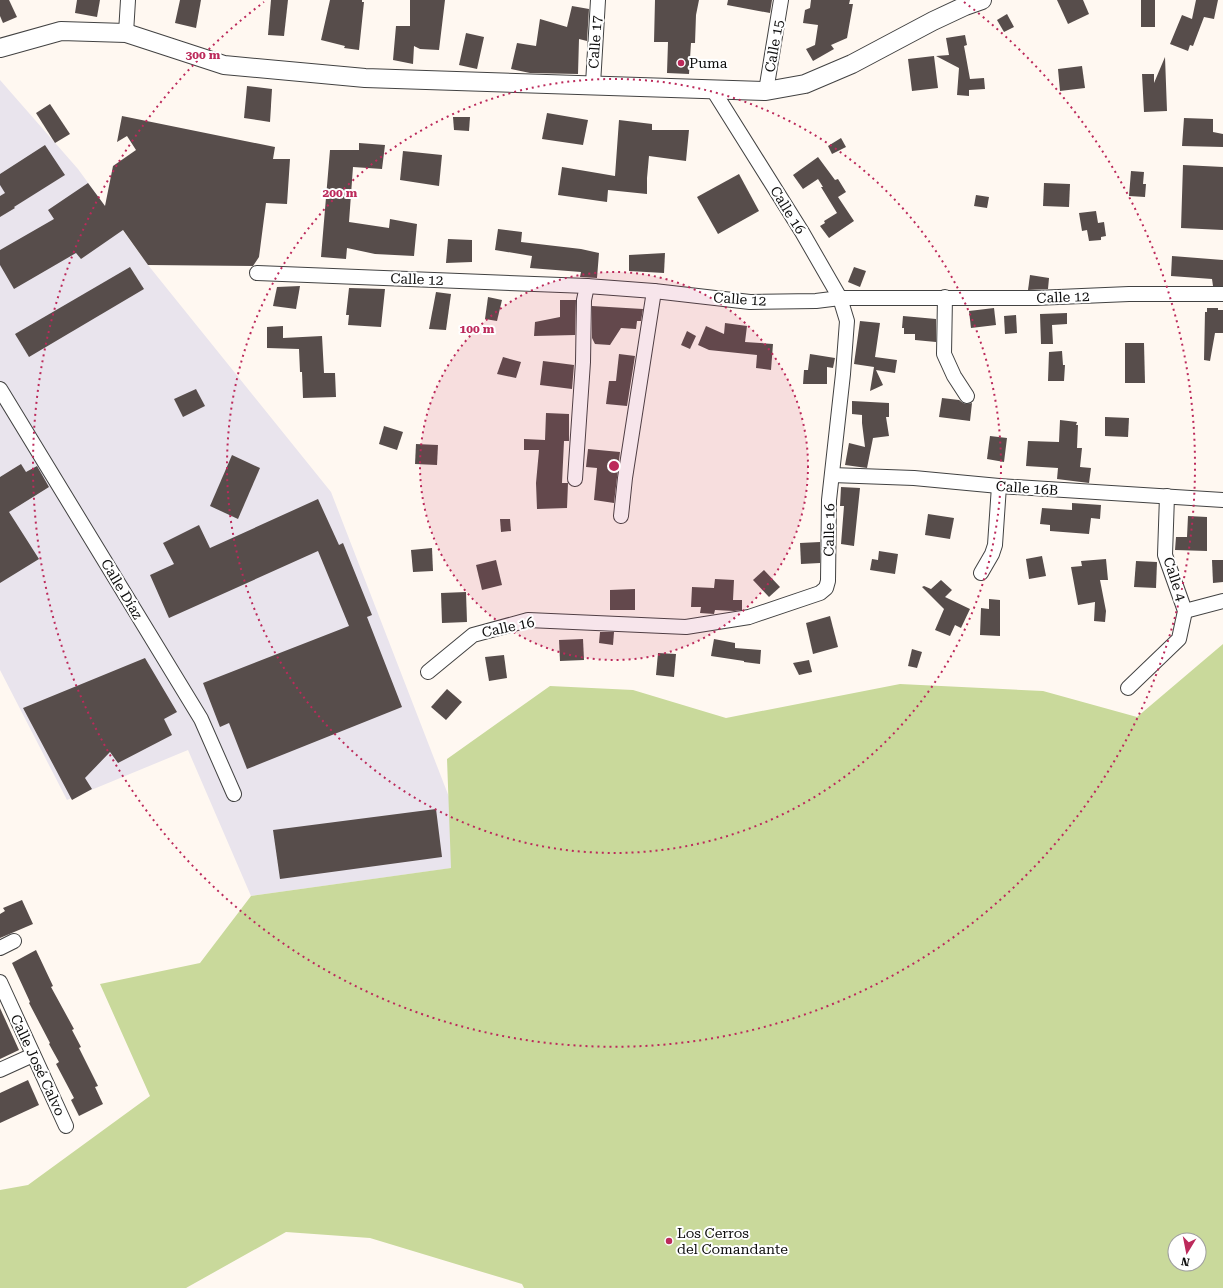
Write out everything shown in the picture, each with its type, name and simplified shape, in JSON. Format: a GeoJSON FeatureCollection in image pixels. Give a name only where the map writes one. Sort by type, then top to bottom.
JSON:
{"type":"FeatureCollection","features":[{"type":"Feature","properties":{"kind":"street"},"geometry":{"type":"LineString","coordinates":[[126,33],[128,0]]}},
{"type":"Feature","properties":{"kind":"street","name":"Calle 17"},"geometry":{"type":"LineString","coordinates":[[593,84],[598,0]]}},
{"type":"Feature","properties":{"kind":"street","name":"Calle 15"},"geometry":{"type":"LineString","coordinates":[[766,91],[781,0]]}},
{"type":"Feature","properties":{"kind":"street"},"geometry":{"type":"LineString","coordinates":[[0,48],[61,31],[126,33],[224,65],[365,78],[593,84],[766,91],[804,84],[852,64],[933,20],[982,0]]}},
{"type":"Feature","properties":{"kind":"street","name":"Calle 16"},"geometry":{"type":"LineString","coordinates":[[428,672],[473,635],[528,620],[686,627],[749,617],[820,593],[826,588],[828,581],[829,500],[844,374],[847,320],[840,298],[802,232],[713,90]]}},
{"type":"Feature","properties":{"kind":"street","name":"Calle 12"},"geometry":{"type":"LineString","coordinates":[[257,273],[587,286],[654,291],[750,302],[816,301],[840,298],[1035,298],[1129,294],[1223,294]]}},
{"type":"Feature","properties":{"kind":"street"},"geometry":{"type":"LineString","coordinates":[[575,479],[583,362],[584,300],[587,286]]}},
{"type":"Feature","properties":{"kind":"street"},"geometry":{"type":"LineString","coordinates":[[621,516],[625,478],[654,291]]}},
{"type":"Feature","properties":{"kind":"street"},"geometry":{"type":"LineString","coordinates":[[945,297],[944,354],[954,376],[967,396]]}},
{"type":"Feature","properties":{"kind":"street","name":"Calle Díaz"},"geometry":{"type":"LineString","coordinates":[[0,389],[200,720],[234,794]]}},
{"type":"Feature","properties":{"kind":"street","name":"Calle 16B"},"geometry":{"type":"LineString","coordinates":[[832,475],[914,478],[1106,494],[1223,500]]}},
{"type":"Feature","properties":{"kind":"street"},"geometry":{"type":"LineString","coordinates":[[981,573],[992,554],[995,544],[999,486]]}},
{"type":"Feature","properties":{"kind":"street","name":"Calle 4"},"geometry":{"type":"LineString","coordinates":[[1128,688],[1179,639],[1185,611],[1165,555],[1167,496]]}},
{"type":"Feature","properties":{"kind":"street"},"geometry":{"type":"LineString","coordinates":[[1185,611],[1223,601]]}},
{"type":"Feature","properties":{"kind":"street"},"geometry":{"type":"LineString","coordinates":[[0,948],[14,941]]}},
{"type":"Feature","properties":{"kind":"street","name":"Calle José Calvo"},"geometry":{"type":"LineString","coordinates":[[0,982],[66,1126]]}},
{"type":"Feature","properties":{"kind":"street"},"geometry":{"type":"LineString","coordinates":[[0,1070],[34,1055]]}},
{"type":"Feature","properties":{"kind":"shaded area"},"geometry":{"type":"Polygon","coordinates":[[[0,80],[78,169],[148,265],[331,492],[449,797],[452,868],[251,896],[188,750],[67,800],[0,670],[0,80]]]}},
{"type":"Feature","properties":{"kind":"green space"},"geometry":{"type":"Polygon","coordinates":[[[1223,644],[1223,1288],[524,1288],[522,1284],[370,1238],[286,1232],[186,1288],[0,1288],[0,1190],[28,1185],[150,1096],[100,984],[200,963],[251,896],[451,868],[447,759],[550,686],[633,690],[726,718],[900,684],[1043,691],[1137,717],[1223,644]]]}},
{"type":"Feature","properties":{"kind":"building"},"geometry":{"type":"Polygon","coordinates":[[[0,0],[9,0],[17,17],[3,23],[0,16],[0,0]]]}},
{"type":"Feature","properties":{"kind":"building"},"geometry":{"type":"Polygon","coordinates":[[[77,0],[100,0],[97,17],[75,13],[77,0]]]}},
{"type":"Feature","properties":{"kind":"building"},"geometry":{"type":"Polygon","coordinates":[[[180,0],[201,0],[196,28],[175,23],[180,0]]]}},
{"type":"Feature","properties":{"kind":"building"},"geometry":{"type":"Polygon","coordinates":[[[271,0],[288,0],[284,36],[268,35],[271,0]]]}},
{"type":"Feature","properties":{"kind":"building"},"geometry":{"type":"Polygon","coordinates":[[[330,0],[362,0],[362,2],[364,2],[359,50],[344,48],[345,46],[321,40],[330,0]]]}},
{"type":"Feature","properties":{"kind":"building"},"geometry":{"type":"Polygon","coordinates":[[[410,0],[445,0],[439,50],[420,49],[414,46],[413,64],[393,60],[396,26],[410,26],[410,0]]]}},
{"type":"Feature","properties":{"kind":"building"},"geometry":{"type":"Polygon","coordinates":[[[655,0],[699,0],[696,15],[695,43],[691,43],[689,74],[667,73],[668,42],[654,42],[655,0]]]}},
{"type":"Feature","properties":{"kind":"building"},"geometry":{"type":"Polygon","coordinates":[[[728,0],[772,0],[770,13],[727,5],[728,0]]]}},
{"type":"Feature","properties":{"kind":"building"},"geometry":{"type":"Polygon","coordinates":[[[811,0],[850,0],[849,4],[853,4],[847,38],[831,45],[834,49],[813,61],[806,49],[815,45],[818,25],[803,23],[805,10],[810,8],[811,0]]]}},
{"type":"Feature","properties":{"kind":"building"},"geometry":{"type":"Polygon","coordinates":[[[1057,0],[1083,0],[1089,14],[1068,24],[1057,0]]]}},
{"type":"Feature","properties":{"kind":"building"},"geometry":{"type":"Polygon","coordinates":[[[1141,0],[1155,0],[1155,27],[1141,27],[1141,0]]]}},
{"type":"Feature","properties":{"kind":"building"},"geometry":{"type":"Polygon","coordinates":[[[1196,0],[1218,0],[1214,19],[1204,17],[1193,46],[1190,45],[1188,51],[1170,44],[1182,15],[1192,19],[1196,0]]]}},
{"type":"Feature","properties":{"kind":"building"},"geometry":{"type":"Polygon","coordinates":[[[572,6],[589,9],[587,41],[579,39],[578,74],[530,73],[511,69],[517,43],[536,46],[540,19],[567,27],[572,6]]]}},
{"type":"Feature","properties":{"kind":"building"},"geometry":{"type":"Polygon","coordinates":[[[1007,14],[1014,27],[1004,32],[997,20],[1007,14]]]}},
{"type":"Feature","properties":{"kind":"building"},"geometry":{"type":"Polygon","coordinates":[[[466,33],[484,37],[477,69],[459,65],[466,33]]]}},
{"type":"Feature","properties":{"kind":"building"},"geometry":{"type":"Polygon","coordinates":[[[965,35],[967,45],[964,46],[970,79],[984,78],[985,89],[969,90],[969,96],[957,95],[959,68],[936,56],[949,55],[946,38],[965,35]]]}},
{"type":"Feature","properties":{"kind":"building"},"geometry":{"type":"Polygon","coordinates":[[[934,56],[938,88],[912,91],[908,59],[934,56]]]}},
{"type":"Feature","properties":{"kind":"building"},"geometry":{"type":"Polygon","coordinates":[[[1165,57],[1167,111],[1144,112],[1142,74],[1154,74],[1154,83],[1165,57]]]}},
{"type":"Feature","properties":{"kind":"building"},"geometry":{"type":"Polygon","coordinates":[[[1082,66],[1085,88],[1060,91],[1058,69],[1082,66]]]}},
{"type":"Feature","properties":{"kind":"building"},"geometry":{"type":"Polygon","coordinates":[[[247,86],[272,89],[270,122],[244,118],[247,86]]]}},
{"type":"Feature","properties":{"kind":"building"},"geometry":{"type":"Polygon","coordinates":[[[50,104],[70,134],[55,143],[36,113],[50,104]]]}},
{"type":"Feature","properties":{"kind":"building"},"geometry":{"type":"Polygon","coordinates":[[[547,113],[588,120],[583,145],[542,139],[547,113]]]}},
{"type":"Feature","properties":{"kind":"building"},"geometry":{"type":"Polygon","coordinates":[[[122,116],[275,147],[273,159],[290,159],[287,204],[266,203],[259,257],[253,266],[148,265],[123,230],[81,259],[76,253],[14,289],[0,265],[0,250],[54,219],[48,210],[88,183],[105,206],[113,166],[136,150],[127,136],[117,142],[122,116]]]}},
{"type":"Feature","properties":{"kind":"building"},"geometry":{"type":"Polygon","coordinates":[[[453,117],[470,117],[469,131],[454,130],[453,117]]]}},
{"type":"Feature","properties":{"kind":"building"},"geometry":{"type":"Polygon","coordinates":[[[1184,118],[1213,119],[1213,132],[1223,134],[1223,147],[1182,146],[1184,118]]]}},
{"type":"Feature","properties":{"kind":"building"},"geometry":{"type":"Polygon","coordinates":[[[619,120],[652,124],[652,130],[689,130],[686,161],[649,156],[647,194],[608,190],[607,202],[558,195],[562,167],[615,176],[619,120]]]}},
{"type":"Feature","properties":{"kind":"building"},"geometry":{"type":"Polygon","coordinates":[[[841,138],[846,147],[832,154],[828,146],[841,138]]]}},
{"type":"Feature","properties":{"kind":"building"},"geometry":{"type":"Polygon","coordinates":[[[359,143],[385,145],[382,169],[353,167],[349,222],[389,228],[390,219],[417,224],[414,256],[375,254],[347,248],[346,259],[321,257],[330,150],[359,150],[359,143]]]}},
{"type":"Feature","properties":{"kind":"building"},"geometry":{"type":"Polygon","coordinates":[[[45,145],[65,175],[0,217],[0,196],[5,193],[0,185],[0,174],[45,145]]]}},
{"type":"Feature","properties":{"kind":"building"},"geometry":{"type":"Polygon","coordinates":[[[403,151],[442,155],[439,186],[400,180],[403,151]]]}},
{"type":"Feature","properties":{"kind":"building"},"geometry":{"type":"Polygon","coordinates":[[[818,157],[835,180],[838,179],[846,192],[838,197],[854,221],[829,238],[820,226],[825,223],[824,221],[837,213],[821,187],[823,187],[818,179],[803,189],[793,175],[818,157]]]}},
{"type":"Feature","properties":{"kind":"building"},"geometry":{"type":"Polygon","coordinates":[[[1183,165],[1223,167],[1223,230],[1181,228],[1183,165]]]}},
{"type":"Feature","properties":{"kind":"building"},"geometry":{"type":"Polygon","coordinates":[[[1131,171],[1144,172],[1143,184],[1146,184],[1145,197],[1129,196],[1131,171]]]}},
{"type":"Feature","properties":{"kind":"building"},"geometry":{"type":"Polygon","coordinates":[[[739,174],[759,211],[718,234],[697,197],[739,174]]]}},
{"type":"Feature","properties":{"kind":"building"},"geometry":{"type":"Polygon","coordinates":[[[1044,183],[1070,184],[1069,207],[1043,206],[1044,183]]]}},
{"type":"Feature","properties":{"kind":"building"},"geometry":{"type":"Polygon","coordinates":[[[976,195],[989,197],[987,208],[974,206],[976,195]]]}},
{"type":"Feature","properties":{"kind":"building"},"geometry":{"type":"Polygon","coordinates":[[[1096,211],[1098,223],[1104,222],[1106,236],[1101,237],[1101,240],[1089,241],[1087,230],[1082,231],[1079,213],[1096,211]]]}},
{"type":"Feature","properties":{"kind":"building"},"geometry":{"type":"Polygon","coordinates":[[[498,229],[522,232],[521,242],[581,249],[599,253],[597,278],[580,277],[581,272],[530,268],[532,256],[495,250],[498,229]]]}},
{"type":"Feature","properties":{"kind":"building"},"geometry":{"type":"Polygon","coordinates":[[[448,239],[472,240],[472,262],[446,263],[448,239]]]}},
{"type":"Feature","properties":{"kind":"building"},"geometry":{"type":"Polygon","coordinates":[[[665,253],[664,273],[629,271],[629,255],[665,253]]]}},
{"type":"Feature","properties":{"kind":"building"},"geometry":{"type":"Polygon","coordinates":[[[1172,256],[1223,260],[1223,286],[1213,286],[1212,279],[1171,276],[1172,256]]]}},
{"type":"Feature","properties":{"kind":"building"},"geometry":{"type":"Polygon","coordinates":[[[130,267],[144,289],[29,357],[15,334],[130,267]]]}},
{"type":"Feature","properties":{"kind":"building"},"geometry":{"type":"Polygon","coordinates":[[[854,267],[866,271],[860,287],[848,282],[854,267]]]}},
{"type":"Feature","properties":{"kind":"building"},"geometry":{"type":"Polygon","coordinates":[[[1030,275],[1049,278],[1048,289],[1028,290],[1030,275]]]}},
{"type":"Feature","properties":{"kind":"building"},"geometry":{"type":"Polygon","coordinates":[[[300,286],[296,309],[273,306],[277,287],[300,286]]]}},
{"type":"Feature","properties":{"kind":"building"},"geometry":{"type":"Polygon","coordinates":[[[349,288],[385,289],[381,327],[348,325],[349,315],[346,315],[349,288]]]}},
{"type":"Feature","properties":{"kind":"building"},"geometry":{"type":"Polygon","coordinates":[[[436,292],[451,294],[446,330],[429,329],[436,292]]]}},
{"type":"Feature","properties":{"kind":"building"},"geometry":{"type":"Polygon","coordinates":[[[488,297],[502,300],[497,321],[485,319],[488,297]]]}},
{"type":"Feature","properties":{"kind":"building"},"geometry":{"type":"Polygon","coordinates":[[[560,300],[576,300],[575,335],[534,336],[535,322],[560,317],[560,300]]]}},
{"type":"Feature","properties":{"kind":"building"},"geometry":{"type":"Polygon","coordinates":[[[592,306],[643,309],[641,321],[637,321],[636,329],[621,328],[610,345],[595,344],[592,338],[592,306]]]}},
{"type":"Feature","properties":{"kind":"building"},"geometry":{"type":"Polygon","coordinates":[[[994,308],[996,325],[971,328],[969,311],[994,308]]]}},
{"type":"Feature","properties":{"kind":"building"},"geometry":{"type":"Polygon","coordinates":[[[1207,308],[1218,308],[1218,310],[1223,310],[1223,333],[1215,333],[1210,361],[1204,360],[1205,312],[1207,312],[1207,308]]]}},
{"type":"Feature","properties":{"kind":"building"},"geometry":{"type":"Polygon","coordinates":[[[1067,313],[1067,324],[1052,325],[1053,344],[1041,344],[1040,314],[1067,313]]]}},
{"type":"Feature","properties":{"kind":"building"},"geometry":{"type":"Polygon","coordinates":[[[1016,315],[1017,333],[1005,334],[1004,316],[1016,315]]]}},
{"type":"Feature","properties":{"kind":"building"},"geometry":{"type":"Polygon","coordinates":[[[903,316],[936,319],[936,342],[915,340],[915,334],[904,334],[904,328],[902,328],[903,316]]]}},
{"type":"Feature","properties":{"kind":"building"},"geometry":{"type":"Polygon","coordinates":[[[860,321],[880,323],[875,357],[897,360],[895,373],[876,370],[883,385],[870,391],[874,367],[854,364],[860,321]]]}},
{"type":"Feature","properties":{"kind":"building"},"geometry":{"type":"Polygon","coordinates":[[[725,323],[747,326],[745,342],[773,344],[771,370],[756,368],[757,355],[709,350],[698,345],[706,326],[724,334],[725,323]]]}},
{"type":"Feature","properties":{"kind":"building"},"geometry":{"type":"Polygon","coordinates":[[[283,326],[283,338],[322,336],[324,373],[335,373],[336,397],[303,398],[299,349],[267,348],[267,327],[283,326]]]}},
{"type":"Feature","properties":{"kind":"building"},"geometry":{"type":"Polygon","coordinates":[[[687,331],[696,336],[690,349],[681,345],[687,331]]]}},
{"type":"Feature","properties":{"kind":"building"},"geometry":{"type":"Polygon","coordinates":[[[1125,343],[1144,343],[1145,383],[1125,383],[1125,343]]]}},
{"type":"Feature","properties":{"kind":"building"},"geometry":{"type":"Polygon","coordinates":[[[1062,351],[1063,365],[1065,365],[1064,381],[1048,381],[1049,352],[1062,351]]]}},
{"type":"Feature","properties":{"kind":"building"},"geometry":{"type":"Polygon","coordinates":[[[619,354],[635,356],[627,406],[606,404],[609,381],[616,381],[619,354]]]}},
{"type":"Feature","properties":{"kind":"building"},"geometry":{"type":"Polygon","coordinates":[[[810,354],[835,358],[833,368],[827,367],[827,384],[803,384],[804,370],[808,370],[810,354]]]}},
{"type":"Feature","properties":{"kind":"building"},"geometry":{"type":"Polygon","coordinates":[[[503,357],[521,362],[516,378],[497,374],[503,357]]]}},
{"type":"Feature","properties":{"kind":"building"},"geometry":{"type":"Polygon","coordinates":[[[543,361],[574,365],[572,389],[540,385],[543,361]]]}},
{"type":"Feature","properties":{"kind":"building"},"geometry":{"type":"Polygon","coordinates":[[[196,389],[205,406],[183,417],[174,399],[196,389]]]}},
{"type":"Feature","properties":{"kind":"building"},"geometry":{"type":"Polygon","coordinates":[[[942,398],[959,400],[967,404],[972,403],[970,421],[939,417],[942,398]]]}},
{"type":"Feature","properties":{"kind":"building"},"geometry":{"type":"Polygon","coordinates":[[[852,401],[889,403],[889,417],[886,417],[889,436],[873,438],[867,468],[845,465],[849,443],[865,447],[862,415],[852,414],[852,401]]]}},
{"type":"Feature","properties":{"kind":"building"},"geometry":{"type":"Polygon","coordinates":[[[546,413],[569,414],[569,441],[564,441],[562,483],[568,483],[567,508],[537,509],[536,483],[539,450],[524,450],[524,439],[545,440],[546,413]]]}},
{"type":"Feature","properties":{"kind":"building"},"geometry":{"type":"Polygon","coordinates":[[[1105,417],[1129,418],[1128,437],[1105,436],[1105,417]]]}},
{"type":"Feature","properties":{"kind":"building"},"geometry":{"type":"Polygon","coordinates":[[[1060,420],[1077,422],[1077,448],[1082,448],[1080,467],[1091,468],[1089,483],[1057,479],[1058,468],[1026,466],[1028,441],[1059,442],[1060,420]]]}},
{"type":"Feature","properties":{"kind":"building"},"geometry":{"type":"Polygon","coordinates":[[[384,426],[403,432],[397,450],[379,444],[384,426]]]}},
{"type":"Feature","properties":{"kind":"building"},"geometry":{"type":"Polygon","coordinates":[[[990,436],[1007,438],[1004,462],[987,459],[990,436]]]}},
{"type":"Feature","properties":{"kind":"building"},"geometry":{"type":"Polygon","coordinates":[[[416,444],[438,445],[437,465],[415,464],[416,444]]]}},
{"type":"Feature","properties":{"kind":"building"},"geometry":{"type":"Polygon","coordinates":[[[588,449],[620,452],[614,503],[594,500],[597,468],[586,467],[588,449]]]}},
{"type":"Feature","properties":{"kind":"building"},"geometry":{"type":"Polygon","coordinates":[[[232,455],[260,468],[238,519],[210,506],[232,455]]]}},
{"type":"Feature","properties":{"kind":"building"},"geometry":{"type":"Polygon","coordinates":[[[21,464],[26,472],[37,466],[49,487],[9,512],[39,559],[0,583],[0,477],[21,464]]]}},
{"type":"Feature","properties":{"kind":"building"},"geometry":{"type":"Polygon","coordinates":[[[841,487],[860,488],[854,546],[841,544],[844,506],[840,506],[841,487]]]}},
{"type":"Feature","properties":{"kind":"building"},"geometry":{"type":"Polygon","coordinates":[[[318,499],[339,545],[343,543],[372,615],[367,617],[402,707],[247,769],[229,723],[220,727],[203,683],[349,626],[318,551],[169,618],[150,575],[174,564],[163,543],[199,525],[210,548],[318,499]]]}},
{"type":"Feature","properties":{"kind":"building"},"geometry":{"type":"Polygon","coordinates":[[[1072,503],[1101,505],[1100,519],[1091,518],[1089,534],[1050,531],[1050,525],[1040,524],[1042,508],[1072,510],[1072,503]]]}},
{"type":"Feature","properties":{"kind":"building"},"geometry":{"type":"Polygon","coordinates":[[[928,514],[954,518],[950,539],[925,535],[928,514]]]}},
{"type":"Feature","properties":{"kind":"building"},"geometry":{"type":"Polygon","coordinates":[[[1188,516],[1207,517],[1207,551],[1175,550],[1176,537],[1187,537],[1188,516]]]}},
{"type":"Feature","properties":{"kind":"building"},"geometry":{"type":"Polygon","coordinates":[[[500,519],[510,519],[511,531],[501,532],[500,519]]]}},
{"type":"Feature","properties":{"kind":"building"},"geometry":{"type":"Polygon","coordinates":[[[820,542],[820,563],[801,564],[800,543],[820,542]]]}},
{"type":"Feature","properties":{"kind":"building"},"geometry":{"type":"Polygon","coordinates":[[[432,548],[433,571],[413,572],[411,550],[432,548]]]}},
{"type":"Feature","properties":{"kind":"building"},"geometry":{"type":"Polygon","coordinates":[[[879,551],[898,554],[895,574],[870,570],[872,559],[878,560],[879,551]]]}},
{"type":"Feature","properties":{"kind":"building"},"geometry":{"type":"Polygon","coordinates":[[[1042,556],[1046,576],[1029,579],[1026,559],[1042,556]]]}},
{"type":"Feature","properties":{"kind":"building"},"geometry":{"type":"Polygon","coordinates":[[[1106,559],[1108,580],[1100,580],[1106,611],[1105,622],[1094,621],[1095,602],[1078,605],[1071,567],[1082,566],[1081,561],[1106,559]]]}},
{"type":"Feature","properties":{"kind":"building"},"geometry":{"type":"Polygon","coordinates":[[[496,560],[502,585],[482,590],[476,565],[496,560]]]}},
{"type":"Feature","properties":{"kind":"building"},"geometry":{"type":"Polygon","coordinates":[[[1212,560],[1223,560],[1223,582],[1213,583],[1212,560]]]}},
{"type":"Feature","properties":{"kind":"building"},"geometry":{"type":"Polygon","coordinates":[[[1136,561],[1157,562],[1156,588],[1134,587],[1136,561]]]}},
{"type":"Feature","properties":{"kind":"building"},"geometry":{"type":"Polygon","coordinates":[[[764,570],[780,587],[769,597],[753,580],[764,570]]]}},
{"type":"Feature","properties":{"kind":"building"},"geometry":{"type":"Polygon","coordinates":[[[715,579],[734,580],[733,600],[742,600],[742,610],[715,610],[714,614],[700,613],[701,607],[691,607],[692,587],[714,588],[715,579]]]}},
{"type":"Feature","properties":{"kind":"building"},"geometry":{"type":"Polygon","coordinates":[[[941,580],[952,590],[945,597],[970,609],[961,628],[955,625],[950,636],[935,630],[944,609],[922,587],[924,586],[931,589],[941,580]]]}},
{"type":"Feature","properties":{"kind":"building"},"geometry":{"type":"Polygon","coordinates":[[[635,589],[635,610],[610,610],[610,590],[635,589]]]}},
{"type":"Feature","properties":{"kind":"building"},"geometry":{"type":"Polygon","coordinates":[[[466,592],[467,622],[442,623],[441,593],[466,592]]]}},
{"type":"Feature","properties":{"kind":"building"},"geometry":{"type":"Polygon","coordinates":[[[989,599],[1000,600],[1000,636],[980,635],[981,608],[989,609],[989,599]]]}},
{"type":"Feature","properties":{"kind":"building"},"geometry":{"type":"Polygon","coordinates":[[[830,616],[838,647],[813,654],[806,623],[830,616]]]}},
{"type":"Feature","properties":{"kind":"building"},"geometry":{"type":"Polygon","coordinates":[[[600,632],[614,632],[613,645],[599,643],[600,632]]]}},
{"type":"Feature","properties":{"kind":"building"},"geometry":{"type":"Polygon","coordinates":[[[583,639],[584,660],[560,661],[559,640],[583,639]]]}},
{"type":"Feature","properties":{"kind":"building"},"geometry":{"type":"Polygon","coordinates":[[[714,639],[735,643],[735,648],[761,650],[760,664],[711,656],[714,639]]]}},
{"type":"Feature","properties":{"kind":"building"},"geometry":{"type":"Polygon","coordinates":[[[912,649],[922,652],[917,668],[908,666],[912,649]]]}},
{"type":"Feature","properties":{"kind":"building"},"geometry":{"type":"Polygon","coordinates":[[[658,653],[676,654],[674,677],[656,675],[658,653]]]}},
{"type":"Feature","properties":{"kind":"building"},"geometry":{"type":"Polygon","coordinates":[[[504,655],[507,678],[489,681],[485,657],[504,655]]]}},
{"type":"Feature","properties":{"kind":"building"},"geometry":{"type":"Polygon","coordinates":[[[145,658],[177,712],[164,719],[172,735],[118,763],[110,752],[85,778],[92,789],[72,800],[23,708],[145,658]]]}},
{"type":"Feature","properties":{"kind":"building"},"geometry":{"type":"Polygon","coordinates":[[[809,660],[812,672],[799,675],[793,663],[809,660]]]}},
{"type":"Feature","properties":{"kind":"building"},"geometry":{"type":"Polygon","coordinates":[[[447,689],[462,702],[446,720],[431,707],[447,689]]]}},
{"type":"Feature","properties":{"kind":"building"},"geometry":{"type":"Polygon","coordinates":[[[436,809],[442,857],[280,879],[273,830],[436,809]]]}},
{"type":"Feature","properties":{"kind":"building"},"geometry":{"type":"Polygon","coordinates":[[[22,900],[33,924],[0,938],[0,914],[5,911],[3,908],[22,900]]]}},
{"type":"Feature","properties":{"kind":"building"},"geometry":{"type":"Polygon","coordinates":[[[36,950],[53,986],[51,987],[74,1029],[72,1030],[81,1047],[79,1048],[98,1086],[95,1087],[103,1104],[79,1116],[71,1100],[74,1098],[56,1064],[59,1062],[29,1003],[30,1002],[12,963],[36,950]]]}},
{"type":"Feature","properties":{"kind":"building"},"geometry":{"type":"Polygon","coordinates":[[[0,1008],[19,1050],[0,1059],[0,1008]]]}},
{"type":"Feature","properties":{"kind":"building"},"geometry":{"type":"Polygon","coordinates":[[[28,1080],[39,1105],[0,1123],[0,1093],[28,1080]]]}},
{"type":"Feature","properties":{"kind":"place","name":"Puma"},"geometry":{"type":"Point","coordinates":[681,63]}},
{"type":"Feature","properties":{"kind":"place","name":"Los Cerros del Comandante"},"geometry":{"type":"Point","coordinates":[669,1241]}}]}
